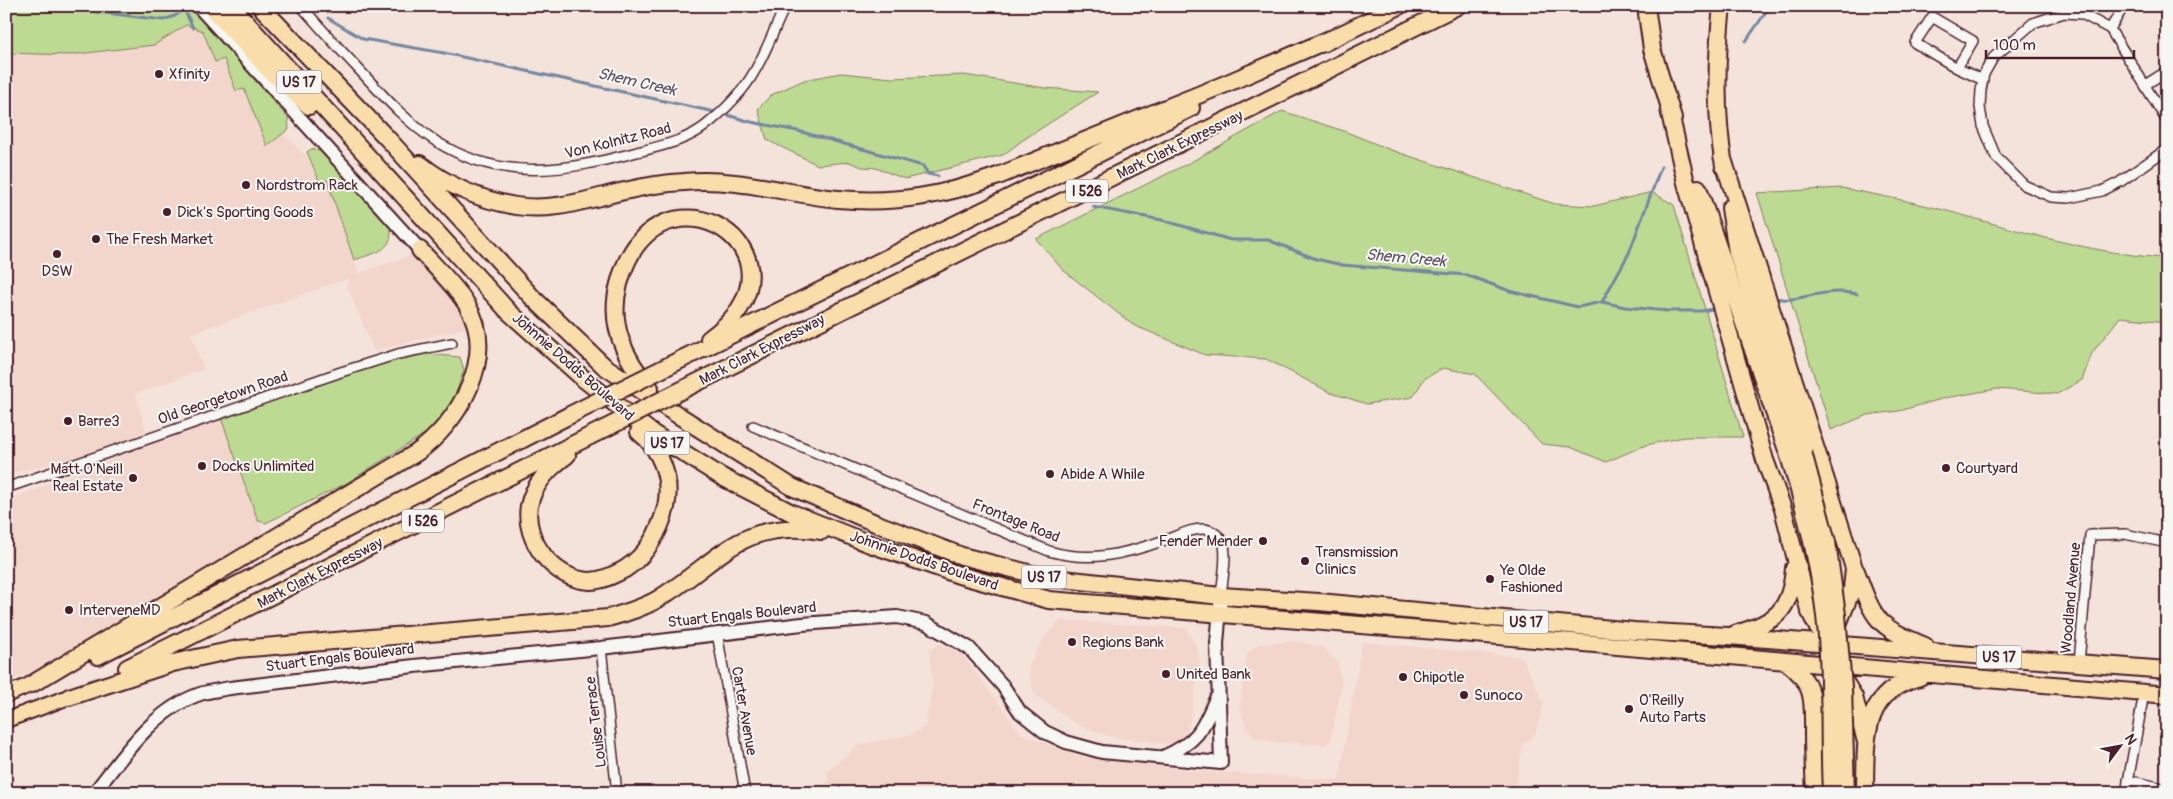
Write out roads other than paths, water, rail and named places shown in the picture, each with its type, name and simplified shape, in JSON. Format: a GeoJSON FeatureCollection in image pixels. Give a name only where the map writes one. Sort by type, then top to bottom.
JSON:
{"type":"FeatureCollection","features":[{"type":"Feature","properties":{"kind":"highway"},"geometry":{"type":"LineString","coordinates":[[210,6],[271,72],[367,157]]}},
{"type":"Feature","properties":{"kind":"highway","name":"Johnnie Dodds Boulevard"},"geometry":{"type":"LineString","coordinates":[[231,6],[509,312],[585,380],[652,433],[722,477],[792,513],[849,536],[959,575],[1049,600],[1219,614]]}},
{"type":"Feature","properties":{"kind":"highway","name":"Johnnie Dodds Boulevard"},"geometry":{"type":"LineString","coordinates":[[260,6],[387,138],[531,296],[604,366],[792,487],[875,523],[962,556],[1044,577],[1221,596]]}},
{"type":"Feature","properties":{"kind":"highway","name":"Mark Clark Expressway"},"geometry":{"type":"LineString","coordinates":[[32,684],[108,651],[682,359],[1399,6]]}},
{"type":"Feature","properties":{"kind":"highway","name":"Mark Clark Expressway"},"geometry":{"type":"LineString","coordinates":[[69,697],[716,373],[1457,6]]}},
{"type":"Feature","properties":{"kind":"highway"},"geometry":{"type":"LineString","coordinates":[[1646,6],[1652,49],[1686,183],[1765,460],[1783,509],[1795,561],[1812,619],[1832,645]]}},
{"type":"Feature","properties":{"kind":"highway"},"geometry":{"type":"LineString","coordinates":[[1722,6],[1719,32],[1717,102],[1722,156],[1737,252],[1796,454],[1800,491],[1826,617],[1834,792]]}},
{"type":"Feature","properties":{"kind":"highway"},"geometry":{"type":"LineString","coordinates":[[387,138],[435,175],[464,191],[516,206],[550,207],[574,204],[622,191],[661,184],[699,181],[749,184],[837,199],[923,198],[967,188],[998,176],[1223,85],[1330,39]]}},
{"type":"Feature","properties":{"kind":"highway"},"geometry":{"type":"LineString","coordinates":[[1667,103],[1796,454]]}},
{"type":"Feature","properties":{"kind":"highway"},"geometry":{"type":"LineString","coordinates":[[1722,156],[1854,568],[1866,598],[1880,623],[1906,638],[1938,652]]}},
{"type":"Feature","properties":{"kind":"highway"},"geometry":{"type":"LineString","coordinates":[[670,410],[640,377],[630,362],[616,330],[614,312],[621,275],[637,244],[658,226],[685,217],[708,221],[727,232],[736,241],[748,260],[750,284],[740,309],[732,318],[717,334],[682,359]]}},
{"type":"Feature","properties":{"kind":"highway"},"geometry":{"type":"LineString","coordinates":[[32,684],[416,453],[443,431],[468,392],[476,365],[479,338],[468,307],[450,283],[420,250]]}},
{"type":"Feature","properties":{"kind":"highway"},"geometry":{"type":"LineString","coordinates":[[509,312],[549,361],[644,435],[652,445],[664,469],[667,487],[666,505],[658,531],[650,544],[639,558],[619,572],[607,578],[590,581],[570,576],[545,558],[536,544],[531,531],[529,515],[532,495],[546,475],[590,436]]}},
{"type":"Feature","properties":{"kind":"highway"},"geometry":{"type":"LineString","coordinates":[[69,697],[173,662],[238,648],[608,618],[658,599],[714,557],[758,534],[770,530],[799,529],[849,536]]}},
{"type":"Feature","properties":{"kind":"highway"},"geometry":{"type":"LineString","coordinates":[[1728,636],[1765,624],[1783,610],[1793,583],[1795,561]]}},
{"type":"Feature","properties":{"kind":"highway"},"geometry":{"type":"LineString","coordinates":[[1854,568],[1852,589],[1840,618],[1832,645],[1835,666],[1854,697],[1866,742]]}},
{"type":"Feature","properties":{"kind":"highway","name":"US 17"},"geometry":{"type":"LineString","coordinates":[[1221,596],[1319,602],[1634,632],[1728,636],[2167,670]]}},
{"type":"Feature","properties":{"kind":"highway","name":"US 17"},"geometry":{"type":"LineString","coordinates":[[1219,614],[1572,642],[2167,695]]}},
{"type":"Feature","properties":{"kind":"highway"},"geometry":{"type":"LineString","coordinates":[[1787,662],[1807,682],[1814,701],[1815,715],[1834,792]]}},
{"type":"Feature","properties":{"kind":"highway"},"geometry":{"type":"LineString","coordinates":[[1815,715],[1820,698],[1835,666]]}},
{"type":"Feature","properties":{"kind":"highway"},"geometry":{"type":"LineString","coordinates":[[1865,793],[1866,742],[1874,711],[1880,699],[1895,686],[1907,680],[1929,675]]}},
{"type":"Feature","properties":{"kind":"main road"},"geometry":{"type":"LineString","coordinates":[[6,695],[32,684]]}},
{"type":"Feature","properties":{"kind":"main road"},"geometry":{"type":"LineString","coordinates":[[6,720],[69,697]]}},
{"type":"Feature","properties":{"kind":"street"},"geometry":{"type":"LineString","coordinates":[[198,6],[420,250]]}},
{"type":"Feature","properties":{"kind":"street","name":"Von Kolnitz Road"},"geometry":{"type":"LineString","coordinates":[[301,6],[412,126],[465,156],[493,165],[521,169],[554,170],[588,165],[673,143],[709,123],[742,90],[753,73],[785,6]]}},
{"type":"Feature","properties":{"kind":"street"},"geometry":{"type":"LineString","coordinates":[[2110,29],[2124,6]]}},
{"type":"Feature","properties":{"kind":"street"},"geometry":{"type":"LineString","coordinates":[[2167,121],[2110,29],[2082,14],[2064,13],[2033,23],[1993,58],[1983,80],[1980,107],[1983,126],[1996,157],[2024,184],[2051,197],[2069,198],[2102,191],[2120,182],[2167,150]]}},
{"type":"Feature","properties":{"kind":"street"},"geometry":{"type":"LineString","coordinates":[[1957,68],[1973,42],[1932,17],[1915,43],[1957,68],[1983,80]]}},
{"type":"Feature","properties":{"kind":"street"},"geometry":{"type":"LineString","coordinates":[[2145,85],[2167,71]]}},
{"type":"Feature","properties":{"kind":"street","name":"Old Georgetown Road"},"geometry":{"type":"LineString","coordinates":[[6,488],[341,372],[398,354],[452,343]]}},
{"type":"Feature","properties":{"kind":"street","name":"Frontage Road"},"geometry":{"type":"LineString","coordinates":[[753,426],[1049,551],[1070,557],[1110,556],[1206,529],[1214,532],[1223,542],[1221,596]]}},
{"type":"Feature","properties":{"kind":"street","name":"Woodland Avenue"},"geometry":{"type":"LineString","coordinates":[[2079,663],[2090,534],[2125,534],[2167,543]]}},
{"type":"Feature","properties":{"kind":"street","name":"Stuart Engals Boulevard"},"geometry":{"type":"LineString","coordinates":[[94,793],[139,737],[180,704],[200,694],[230,688],[414,666],[601,648],[802,624],[897,617],[926,623],[969,648],[1003,686],[1020,712],[1045,732],[1066,742],[1102,752],[1221,764],[1217,644],[1221,596]]}},
{"type":"Feature","properties":{"kind":"street","name":"Carter Avenue"},"geometry":{"type":"LineString","coordinates":[[717,633],[745,793]]}},
{"type":"Feature","properties":{"kind":"street","name":"Louise Terrace"},"geometry":{"type":"LineString","coordinates":[[601,648],[618,793]]}},
{"type":"Feature","properties":{"kind":"street"},"geometry":{"type":"LineString","coordinates":[[2126,793],[2144,693]]}},
{"type":"Feature","properties":{"kind":"street"},"geometry":{"type":"LineString","coordinates":[[1161,758],[1180,749],[1198,734],[1218,694]]}},
{"type":"Feature","properties":{"kind":"street"},"geometry":{"type":"LineString","coordinates":[[2128,780],[2167,789]]}},
{"type":"Feature","properties":{"kind":"waterway","name":"Shem Creek"},"geometry":{"type":"LineString","coordinates":[[6,6],[49,6],[163,20],[175,16],[184,9],[193,28]]}},
{"type":"Feature","properties":{"kind":"waterway"},"geometry":{"type":"LineString","coordinates":[[1746,41],[1770,6]]}},
{"type":"Feature","properties":{"kind":"waterway","name":"Shem Creek"},"geometry":{"type":"LineString","coordinates":[[328,18],[363,39],[444,53],[798,131],[923,166],[928,174],[938,176]]}},
{"type":"Feature","properties":{"kind":"waterway"},"geometry":{"type":"LineString","coordinates":[[1602,302],[1629,253],[1661,167]]}},
{"type":"Feature","properties":{"kind":"waterway","name":"Shem Creek"},"geometry":{"type":"LineString","coordinates":[[1093,207],[1162,220],[1231,240],[1268,240],[1316,259],[1342,265],[1466,275],[1510,291],[1578,307],[1602,302],[1625,307],[1668,311],[1702,311],[1718,308]]}},
{"type":"Feature","properties":{"kind":"waterway","name":"Shem Creek"},"geometry":{"type":"LineString","coordinates":[[1772,298],[1792,299],[1831,292],[1857,294]]}},
{"type":"Feature","properties":{"kind":"place","name":"Xfinity"},"geometry":{"type":"Point","coordinates":[159,74]}},
{"type":"Feature","properties":{"kind":"place","name":"Nordstrom Rack"},"geometry":{"type":"Point","coordinates":[246,185]}},
{"type":"Feature","properties":{"kind":"place","name":"Dick's Sporting Goods"},"geometry":{"type":"Point","coordinates":[167,212]}},
{"type":"Feature","properties":{"kind":"place","name":"The Fresh Market"},"geometry":{"type":"Point","coordinates":[96,239]}},
{"type":"Feature","properties":{"kind":"place","name":"DSW"},"geometry":{"type":"Point","coordinates":[57,254]}},
{"type":"Feature","properties":{"kind":"place","name":"Barre3"},"geometry":{"type":"Point","coordinates":[68,421]}},
{"type":"Feature","properties":{"kind":"place","name":"Docks Unlimited"},"geometry":{"type":"Point","coordinates":[202,466]}},
{"type":"Feature","properties":{"kind":"place","name":"Courtyard"},"geometry":{"type":"Point","coordinates":[1946,468]}},
{"type":"Feature","properties":{"kind":"place","name":"Abide A While"},"geometry":{"type":"Point","coordinates":[1050,474]}},
{"type":"Feature","properties":{"kind":"place","name":"Matt O'Neill Real Estate"},"geometry":{"type":"Point","coordinates":[133,478]}},
{"type":"Feature","properties":{"kind":"place","name":"Fender Mender"},"geometry":{"type":"Point","coordinates":[1263,541]}},
{"type":"Feature","properties":{"kind":"place","name":"Transmission Clinics"},"geometry":{"type":"Point","coordinates":[1305,561]}},
{"type":"Feature","properties":{"kind":"place","name":"Ye Olde Fashioned"},"geometry":{"type":"Point","coordinates":[1490,579]}},
{"type":"Feature","properties":{"kind":"place","name":"InterveneMD"},"geometry":{"type":"Point","coordinates":[69,610]}},
{"type":"Feature","properties":{"kind":"place","name":"Regions Bank"},"geometry":{"type":"Point","coordinates":[1072,642]}},
{"type":"Feature","properties":{"kind":"place","name":"United Bank"},"geometry":{"type":"Point","coordinates":[1166,674]}},
{"type":"Feature","properties":{"kind":"place","name":"Chipotle"},"geometry":{"type":"Point","coordinates":[1403,677]}},
{"type":"Feature","properties":{"kind":"place","name":"Sunoco"},"geometry":{"type":"Point","coordinates":[1464,695]}},
{"type":"Feature","properties":{"kind":"place","name":"O'Reilly Auto Parts"},"geometry":{"type":"Point","coordinates":[1629,709]}}]}
